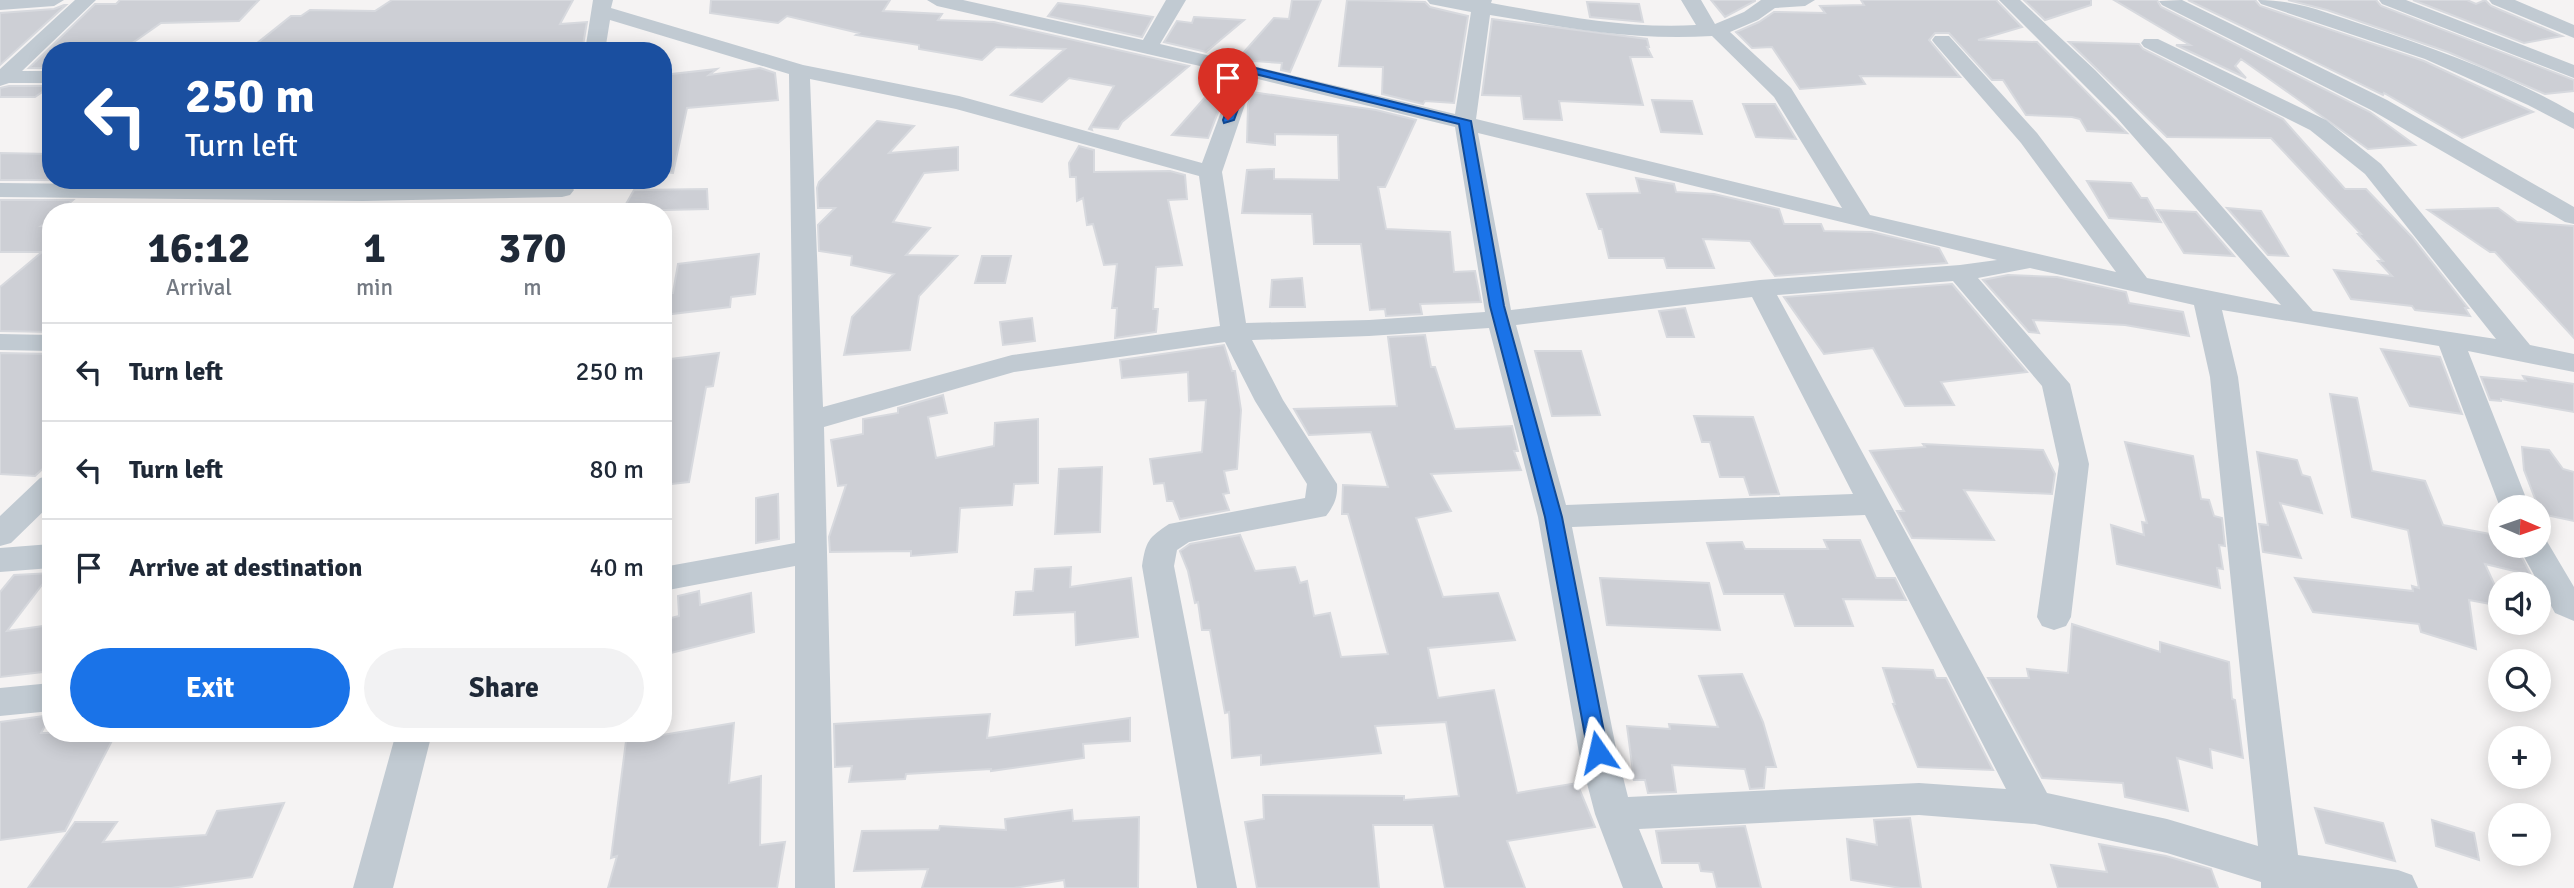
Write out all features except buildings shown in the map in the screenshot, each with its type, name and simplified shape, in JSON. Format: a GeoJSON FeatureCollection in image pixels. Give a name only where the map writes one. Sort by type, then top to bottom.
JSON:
{"type":"FeatureCollection","features":[{"type":"Feature","properties":{"kind":"street"},"geometry":{"type":"LineString","coordinates":[[0,4],[54,0]]}},
{"type":"Feature","properties":{"kind":"street"},"geometry":{"type":"LineString","coordinates":[[2,78],[86,0]]}},
{"type":"Feature","properties":{"kind":"street"},"geometry":{"type":"LineString","coordinates":[[1149,46],[1176,0]]}},
{"type":"Feature","properties":{"kind":"street"},"geometry":{"type":"LineString","coordinates":[[1437,0],[1480,4],[1608,29],[1664,33],[1713,31],[1751,16],[1773,1],[1805,0]]}},
{"type":"Feature","properties":{"kind":"street"},"geometry":{"type":"LineString","coordinates":[[1691,0],[1713,31],[1783,93],[1861,220]]}},
{"type":"Feature","properties":{"kind":"street"},"geometry":{"type":"LineString","coordinates":[[2009,0],[2108,93],[2202,195],[2303,315]]}},
{"type":"Feature","properties":{"kind":"street"},"geometry":{"type":"LineString","coordinates":[[2268,0],[2432,55],[2536,100],[2574,122]]}},
{"type":"Feature","properties":{"kind":"street"},"geometry":{"type":"LineString","coordinates":[[2389,0],[2574,72]]}},
{"type":"Feature","properties":{"kind":"street"},"geometry":{"type":"LineString","coordinates":[[2500,0],[2574,32]]}},
{"type":"Feature","properties":{"kind":"street"},"geometry":{"type":"LineString","coordinates":[[946,1],[1247,69],[1861,220],[2206,300],[2520,351],[2574,363]]}},
{"type":"Feature","properties":{"kind":"street"},"geometry":{"type":"LineString","coordinates":[[2169,1],[2379,105],[2574,217]]}},
{"type":"Feature","properties":{"kind":"street"},"geometry":{"type":"LineString","coordinates":[[1480,4],[1465,121],[1500,319],[1554,517],[1598,752],[1614,814],[1643,888]]}},
{"type":"Feature","properties":{"kind":"street"},"geometry":{"type":"LineString","coordinates":[[596,42],[602,6],[799,70],[959,103],[1210,172]]}},
{"type":"Feature","properties":{"kind":"street"},"geometry":{"type":"LineString","coordinates":[[1942,40],[2029,138],[2139,285]]}},
{"type":"Feature","properties":{"kind":"street"},"geometry":{"type":"LineString","coordinates":[[2151,43],[2318,125],[2372,169],[2520,351]]}},
{"type":"Feature","properties":{"kind":"street"},"geometry":{"type":"LineString","coordinates":[[1217,888],[1158,566],[1162,544],[1180,532],[1315,508],[1322,500],[1323,492],[1322,484],[1269,401],[1234,332],[1210,172],[1247,69]]}},
{"type":"Feature","properties":{"kind":"street"},"geometry":{"type":"LineString","coordinates":[[799,70],[808,421],[814,888]]}},
{"type":"Feature","properties":{"kind":"street"},"geometry":{"type":"LineString","coordinates":[[2,78],[42,77]]}},
{"type":"Feature","properties":{"kind":"street"},"geometry":{"type":"LineString","coordinates":[[0,190],[561,194]]}},
{"type":"Feature","properties":{"kind":"street"},"geometry":{"type":"LineString","coordinates":[[808,421],[1012,363],[1234,332],[1369,328],[1500,319],[1760,288],[1960,274],[2035,261]]}},
{"type":"Feature","properties":{"kind":"street"},"geometry":{"type":"LineString","coordinates":[[1960,274],[2056,384],[2074,464],[2054,617]]}},
{"type":"Feature","properties":{"kind":"street"},"geometry":{"type":"LineString","coordinates":[[1760,288],[2035,807]]}},
{"type":"Feature","properties":{"kind":"street"},"geometry":{"type":"LineString","coordinates":[[2206,300],[2224,377],[2281,879]]}},
{"type":"Feature","properties":{"kind":"street"},"geometry":{"type":"LineString","coordinates":[[2451,340],[2510,495]]}},
{"type":"Feature","properties":{"kind":"street"},"geometry":{"type":"LineString","coordinates":[[0,342],[42,343]]}},
{"type":"Feature","properties":{"kind":"street"},"geometry":{"type":"LineString","coordinates":[[0,535],[42,495]]}},
{"type":"Feature","properties":{"kind":"street"},"geometry":{"type":"LineString","coordinates":[[1554,517],[1875,504]]}},
{"type":"Feature","properties":{"kind":"street"},"geometry":{"type":"LineString","coordinates":[[672,577],[808,552]]}},
{"type":"Feature","properties":{"kind":"street"},"geometry":{"type":"LineString","coordinates":[[0,560],[42,557]]}},
{"type":"Feature","properties":{"kind":"street"},"geometry":{"type":"LineString","coordinates":[[2541,558],[2572,611]]}},
{"type":"Feature","properties":{"kind":"street"},"geometry":{"type":"LineString","coordinates":[[0,702],[42,698]]}},
{"type":"Feature","properties":{"kind":"street"},"geometry":{"type":"LineString","coordinates":[[373,888],[412,742]]}},
{"type":"Feature","properties":{"kind":"street"},"geometry":{"type":"LineString","coordinates":[[1614,814],[1919,799],[2035,807],[2166,836],[2281,879],[2398,888]]}},
{"type":"Feature","properties":{"kind":"route"},"geometry":{"type":"LineString","coordinates":[[1228,120],[1247,69],[1465,121],[1497,306],[1554,517],[1598,752]]}}]}
